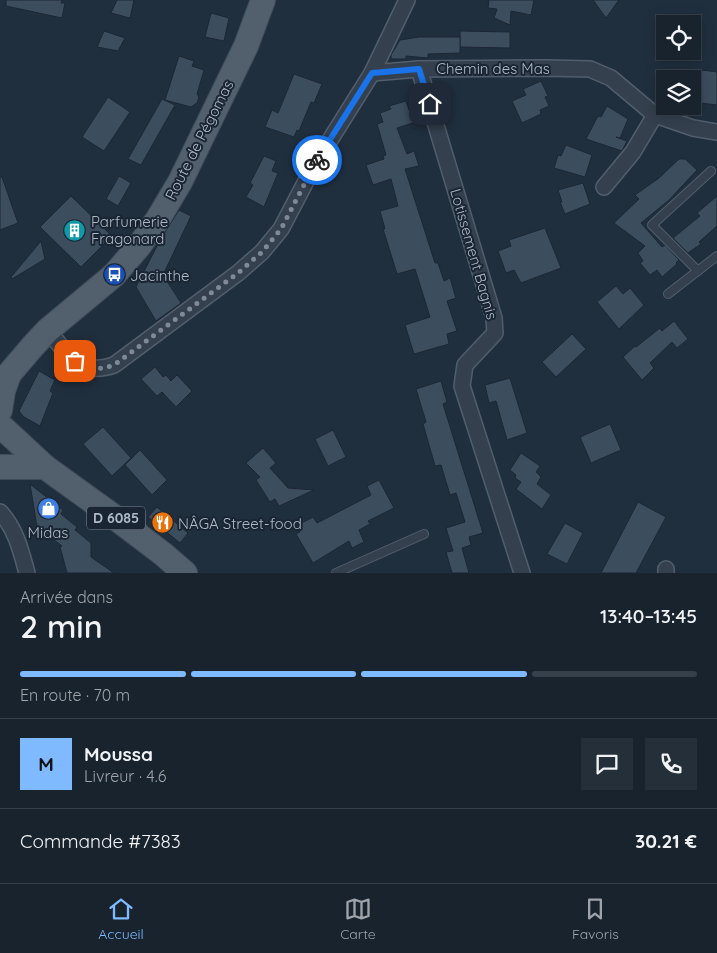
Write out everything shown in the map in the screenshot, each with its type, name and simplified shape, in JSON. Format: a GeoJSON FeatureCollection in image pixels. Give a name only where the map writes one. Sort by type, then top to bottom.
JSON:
{"type":"FeatureCollection","features":[{"type":"Feature","properties":{"kind":"main road","name":"Route de Pégomas"},"geometry":{"type":"LineString","coordinates":[[5,376],[48,330],[114,275],[139,246],[158,219],[180,182],[246,46],[263,0]]}},
{"type":"Feature","properties":{"kind":"main road"},"geometry":{"type":"LineString","coordinates":[[1,426],[5,376]]}},
{"type":"Feature","properties":{"kind":"main road","name":"D 6085"},"geometry":{"type":"LineString","coordinates":[[1,426],[45,467],[114,516],[185,573]]}},
{"type":"Feature","properties":{"kind":"main road"},"geometry":{"type":"LineString","coordinates":[[0,467],[45,467]]}},
{"type":"Feature","properties":{"kind":"street"},"geometry":{"type":"LineString","coordinates":[[48,330],[75,361],[88,368],[102,369],[114,365],[238,273],[262,252],[281,229],[315,164],[372,73],[407,0]]}},
{"type":"Feature","properties":{"kind":"street","name":"Chemin des Mas"},"geometry":{"type":"LineString","coordinates":[[372,73],[419,69],[590,69],[611,78],[655,115],[693,128],[717,132]]}},
{"type":"Feature","properties":{"kind":"street","name":"Lotissement Bagnis"},"geometry":{"type":"LineString","coordinates":[[419,69],[494,318],[495,333],[465,365],[462,386],[522,573]]}},
{"type":"Feature","properties":{"kind":"street"},"geometry":{"type":"LineString","coordinates":[[604,187],[633,152],[655,115]]}},
{"type":"Feature","properties":{"kind":"street"},"geometry":{"type":"LineString","coordinates":[[0,512],[18,539],[26,573]]}},
{"type":"Feature","properties":{"kind":"lane"},"geometry":{"type":"LineString","coordinates":[[698,271],[652,225],[711,171]]}},
{"type":"Feature","properties":{"kind":"lane"},"geometry":{"type":"LineString","coordinates":[[668,294],[717,256]]}},
{"type":"Feature","properties":{"kind":"lane"},"geometry":{"type":"LineString","coordinates":[[336,573],[424,534]]}},
{"type":"Feature","properties":{"kind":"building"},"geometry":{"type":"Polygon","coordinates":[[[6,0],[62,0],[61,3],[65,3],[62,18],[6,6],[6,0]]]}},
{"type":"Feature","properties":{"kind":"building"},"geometry":{"type":"Polygon","coordinates":[[[117,0],[134,0],[130,18],[111,13],[117,0]]]}},
{"type":"Feature","properties":{"kind":"building"},"geometry":{"type":"Polygon","coordinates":[[[489,0],[534,0],[531,15],[511,11],[510,25],[494,18],[497,9],[488,8],[489,0]]]}},
{"type":"Feature","properties":{"kind":"building"},"geometry":{"type":"Polygon","coordinates":[[[593,0],[619,0],[606,18],[593,0]]]}},
{"type":"Feature","properties":{"kind":"building"},"geometry":{"type":"Polygon","coordinates":[[[211,13],[229,18],[224,41],[205,37],[211,13]]]}},
{"type":"Feature","properties":{"kind":"building"},"geometry":{"type":"Polygon","coordinates":[[[104,31],[125,38],[118,51],[97,47],[104,31]]]}},
{"type":"Feature","properties":{"kind":"building"},"geometry":{"type":"Polygon","coordinates":[[[460,31],[510,32],[510,48],[460,47],[460,31]]]}},
{"type":"Feature","properties":{"kind":"building"},"geometry":{"type":"Polygon","coordinates":[[[419,37],[460,37],[460,53],[428,54],[428,58],[406,56],[406,59],[391,59],[391,55],[400,40],[419,37]]]}},
{"type":"Feature","properties":{"kind":"building"},"geometry":{"type":"Polygon","coordinates":[[[179,56],[194,61],[192,66],[204,70],[197,94],[199,97],[197,103],[191,107],[165,100],[179,56]]]}},
{"type":"Feature","properties":{"kind":"building"},"geometry":{"type":"Polygon","coordinates":[[[702,70],[717,72],[717,105],[701,103],[702,70]]]}},
{"type":"Feature","properties":{"kind":"building"},"geometry":{"type":"Polygon","coordinates":[[[294,74],[322,84],[314,103],[311,102],[299,131],[297,130],[294,137],[265,127],[272,110],[278,113],[294,74]]]}},
{"type":"Feature","properties":{"kind":"building"},"geometry":{"type":"Polygon","coordinates":[[[541,81],[548,96],[545,97],[549,106],[540,110],[541,114],[522,123],[512,101],[526,95],[523,89],[541,81]]]}},
{"type":"Feature","properties":{"kind":"building"},"geometry":{"type":"Polygon","coordinates":[[[108,97],[130,112],[104,151],[82,137],[108,97]]]}},
{"type":"Feature","properties":{"kind":"building"},"geometry":{"type":"Polygon","coordinates":[[[162,99],[175,105],[141,165],[128,159],[162,99]]]}},
{"type":"Feature","properties":{"kind":"building"},"geometry":{"type":"Polygon","coordinates":[[[406,101],[416,122],[397,128],[407,154],[414,151],[419,166],[405,169],[435,263],[438,263],[444,281],[450,278],[456,298],[447,301],[457,331],[447,334],[449,344],[414,354],[405,325],[430,317],[415,269],[397,274],[383,229],[385,229],[380,211],[398,206],[391,179],[373,185],[366,165],[384,159],[383,156],[386,155],[377,124],[383,122],[380,113],[391,109],[389,106],[406,101]]]}},
{"type":"Feature","properties":{"kind":"building"},"geometry":{"type":"Polygon","coordinates":[[[607,106],[628,119],[620,138],[616,137],[627,141],[622,151],[586,139],[598,116],[601,117],[607,106]]]}},
{"type":"Feature","properties":{"kind":"building"},"geometry":{"type":"Polygon","coordinates":[[[566,145],[592,155],[585,177],[554,168],[558,155],[561,156],[566,145]]]}},
{"type":"Feature","properties":{"kind":"building"},"geometry":{"type":"Polygon","coordinates":[[[264,156],[276,161],[272,171],[278,173],[264,207],[246,197],[253,185],[250,183],[264,156]]]}},
{"type":"Feature","properties":{"kind":"building"},"geometry":{"type":"Polygon","coordinates":[[[679,159],[685,159],[697,170],[669,200],[641,223],[662,247],[665,245],[679,260],[662,277],[657,270],[650,275],[640,263],[643,261],[638,253],[645,246],[614,223],[639,199],[635,195],[659,178],[679,159]]]}},
{"type":"Feature","properties":{"kind":"building"},"geometry":{"type":"Polygon","coordinates":[[[119,176],[131,183],[118,206],[106,199],[119,176]]]}},
{"type":"Feature","properties":{"kind":"building"},"geometry":{"type":"Polygon","coordinates":[[[0,177],[2,177],[18,223],[0,230],[0,177]]]}},
{"type":"Feature","properties":{"kind":"building"},"geometry":{"type":"Polygon","coordinates":[[[583,183],[590,204],[565,214],[558,190],[583,183]]]}},
{"type":"Feature","properties":{"kind":"building","name":"Parfumerie Fragonard"},"geometry":{"type":"Polygon","coordinates":[[[71,196],[112,236],[81,267],[40,227],[71,196]]]}},
{"type":"Feature","properties":{"kind":"building"},"geometry":{"type":"Polygon","coordinates":[[[717,196],[717,226],[699,242],[701,244],[688,253],[673,238],[700,216],[697,213],[717,196]]]}},
{"type":"Feature","properties":{"kind":"building"},"geometry":{"type":"Polygon","coordinates":[[[179,210],[191,216],[163,275],[181,303],[156,321],[136,287],[160,240],[179,210]]]}},
{"type":"Feature","properties":{"kind":"building"},"geometry":{"type":"Polygon","coordinates":[[[545,228],[561,268],[521,283],[514,270],[506,273],[498,251],[511,246],[509,240],[545,228]]]}},
{"type":"Feature","properties":{"kind":"building"},"geometry":{"type":"Polygon","coordinates":[[[41,241],[45,259],[12,279],[11,277],[41,241]]]}},
{"type":"Feature","properties":{"kind":"building"},"geometry":{"type":"Polygon","coordinates":[[[616,286],[623,294],[630,288],[644,305],[619,329],[597,302],[616,286]]]}},
{"type":"Feature","properties":{"kind":"building"},"geometry":{"type":"Polygon","coordinates":[[[674,321],[688,339],[677,348],[672,342],[650,363],[654,368],[642,380],[623,357],[660,328],[662,331],[674,321]]]}},
{"type":"Feature","properties":{"kind":"building"},"geometry":{"type":"Polygon","coordinates":[[[572,334],[586,349],[556,377],[542,362],[572,334]]]}},
{"type":"Feature","properties":{"kind":"building"},"geometry":{"type":"Polygon","coordinates":[[[155,367],[163,377],[166,375],[171,381],[177,375],[192,391],[176,407],[162,392],[157,396],[141,379],[155,367]]]}},
{"type":"Feature","properties":{"kind":"building"},"geometry":{"type":"Polygon","coordinates":[[[39,371],[55,380],[50,391],[53,393],[40,426],[24,417],[19,411],[39,371]]]}},
{"type":"Feature","properties":{"kind":"building"},"geometry":{"type":"Polygon","coordinates":[[[510,378],[527,433],[507,440],[496,401],[489,403],[485,385],[510,378]]]}},
{"type":"Feature","properties":{"kind":"building"},"geometry":{"type":"Polygon","coordinates":[[[441,381],[447,402],[443,404],[483,533],[469,537],[471,545],[462,548],[469,573],[452,573],[446,552],[453,551],[446,528],[465,522],[456,493],[450,495],[441,465],[435,466],[423,424],[426,422],[416,389],[441,381]]]}},
{"type":"Feature","properties":{"kind":"building"},"geometry":{"type":"Polygon","coordinates":[[[610,424],[621,450],[591,463],[580,437],[610,424]]]}},
{"type":"Feature","properties":{"kind":"building"},"geometry":{"type":"Polygon","coordinates":[[[103,427],[131,458],[112,476],[83,444],[103,427]]]}},
{"type":"Feature","properties":{"kind":"building"},"geometry":{"type":"Polygon","coordinates":[[[333,430],[346,457],[328,466],[315,439],[333,430]]]}},
{"type":"Feature","properties":{"kind":"building"},"geometry":{"type":"Polygon","coordinates":[[[263,448],[276,463],[270,468],[288,488],[314,490],[279,506],[275,499],[270,502],[256,480],[260,477],[246,463],[263,448]]]}},
{"type":"Feature","properties":{"kind":"building"},"geometry":{"type":"Polygon","coordinates":[[[140,450],[167,480],[152,495],[125,465],[140,450]]]}},
{"type":"Feature","properties":{"kind":"building"},"geometry":{"type":"Polygon","coordinates":[[[521,453],[540,466],[536,472],[541,477],[537,484],[551,495],[542,509],[516,489],[521,482],[515,478],[516,475],[510,470],[521,453]]]}},
{"type":"Feature","properties":{"kind":"building"},"geometry":{"type":"Polygon","coordinates":[[[379,480],[394,508],[368,521],[370,524],[359,530],[364,542],[352,548],[349,541],[313,563],[296,534],[300,532],[296,526],[313,517],[317,523],[371,495],[367,486],[379,480]]]}},
{"type":"Feature","properties":{"kind":"building"},"geometry":{"type":"Polygon","coordinates":[[[30,484],[63,510],[61,514],[77,527],[75,530],[91,543],[91,557],[114,573],[67,573],[60,547],[62,546],[37,527],[30,484]]]}},
{"type":"Feature","properties":{"kind":"building"},"geometry":{"type":"Polygon","coordinates":[[[638,502],[666,517],[636,573],[601,573],[638,502]]]}},
{"type":"Feature","properties":{"kind":"building"},"geometry":{"type":"Polygon","coordinates":[[[157,507],[188,533],[180,543],[148,517],[157,507]]]}},
{"type":"Feature","properties":{"kind":"building"},"geometry":{"type":"Polygon","coordinates":[[[565,523],[583,533],[567,564],[547,554],[565,523]]]}},
{"type":"Feature","properties":{"kind":"way so far"},"geometry":{"type":"LineString","coordinates":[[75,361],[88,368],[102,369],[114,365],[238,273],[262,252],[281,229],[317,160]]}},
{"type":"Feature","properties":{"kind":"place","name":"Parfumerie Fragonard"},"geometry":{"type":"Point","coordinates":[75,230]}},
{"type":"Feature","properties":{"kind":"place","name":"Jacinthe"},"geometry":{"type":"Point","coordinates":[114,275]}},
{"type":"Feature","properties":{"kind":"place","name":"Midas"},"geometry":{"type":"Point","coordinates":[48,509]}},
{"type":"Feature","properties":{"kind":"place","name":"NÂGA Street-food"},"geometry":{"type":"Point","coordinates":[162,523]}},
{"type":"Feature","properties":{"kind":"route"},"geometry":{"type":"LineString","coordinates":[[317,160],[372,73],[419,69],[430,104]]}}]}
